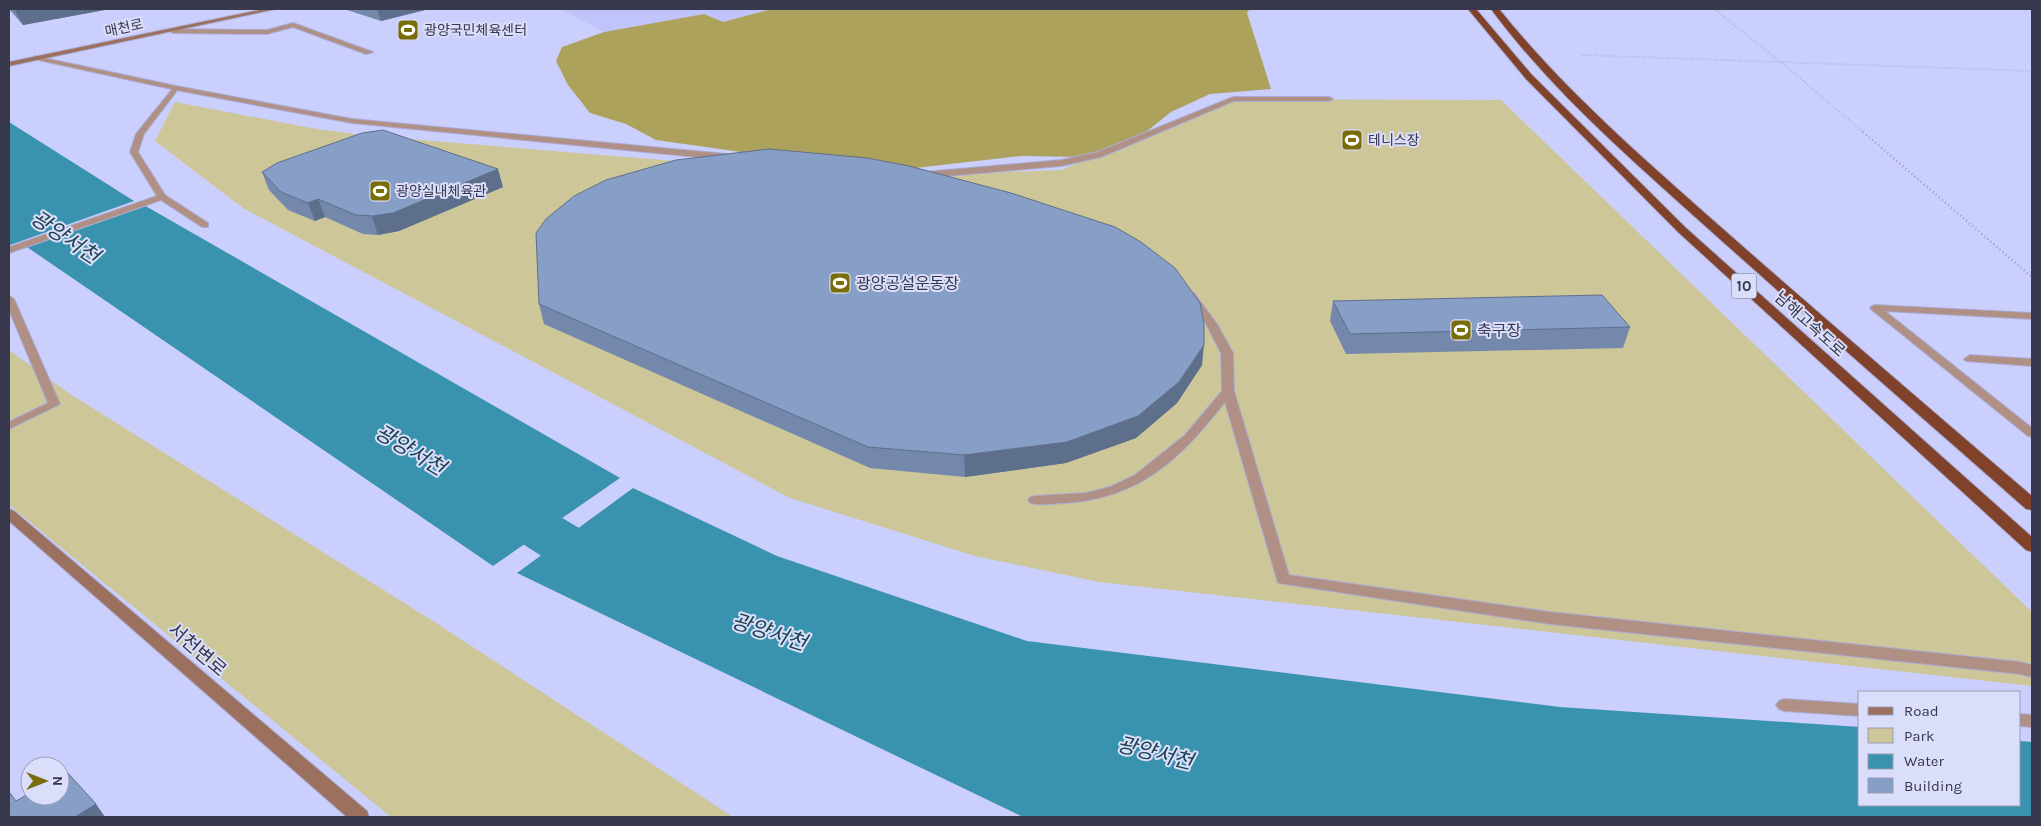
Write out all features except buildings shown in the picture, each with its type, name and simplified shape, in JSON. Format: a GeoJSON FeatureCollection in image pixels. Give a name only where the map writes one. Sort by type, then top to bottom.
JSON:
{"type":"FeatureCollection","features":[{"type":"Feature","properties":{"kind":"highway","name":"남해고속도로"},"geometry":{"type":"LineString","coordinates":[[1472,9],[1529,78],[1682,230],[2032,546]]}},
{"type":"Feature","properties":{"kind":"highway","name":"남해고속도로"},"geometry":{"type":"LineString","coordinates":[[1495,9],[1555,78],[1628,151],[2032,505]]}},
{"type":"Feature","properties":{"kind":"street","name":"매천로"},"geometry":{"type":"LineString","coordinates":[[9,64],[173,31],[259,10],[273,9]]}},
{"type":"Feature","properties":{"kind":"street"},"geometry":{"type":"LineString","coordinates":[[173,31],[267,32],[293,25],[370,52]]}},
{"type":"Feature","properties":{"kind":"street"},"geometry":{"type":"LineString","coordinates":[[38,58],[176,88],[352,121],[738,158]]}},
{"type":"Feature","properties":{"kind":"street"},"geometry":{"type":"LineString","coordinates":[[943,186],[916,177],[1061,163],[1101,154],[1233,100],[1329,99]]}},
{"type":"Feature","properties":{"kind":"street"},"geometry":{"type":"LineString","coordinates":[[1183,287],[1194,299],[1227,353],[1228,390],[1283,579],[1550,618],[2010,667],[2032,671]]}},
{"type":"Feature","properties":{"kind":"street"},"geometry":{"type":"LineString","coordinates":[[1970,359],[2032,363]]}},
{"type":"Feature","properties":{"kind":"street"},"geometry":{"type":"LineString","coordinates":[[1035,500],[1086,497],[1117,489],[1140,478],[1190,438],[1228,390]]}},
{"type":"Feature","properties":{"kind":"street","name":"서천변로"},"geometry":{"type":"LineString","coordinates":[[9,514],[360,817]]}},
{"type":"Feature","properties":{"kind":"lane"},"geometry":{"type":"LineString","coordinates":[[176,88],[140,134],[134,152],[162,197],[205,225]]}},
{"type":"Feature","properties":{"kind":"lane"},"geometry":{"type":"LineString","coordinates":[[9,250],[162,197]]}},
{"type":"Feature","properties":{"kind":"lane"},"geometry":{"type":"LineString","coordinates":[[9,299],[54,404],[9,426]]}},
{"type":"Feature","properties":{"kind":"lane"},"geometry":{"type":"LineString","coordinates":[[2032,316],[1875,308],[2032,434]]}},
{"type":"Feature","properties":{"kind":"lane"},"geometry":{"type":"LineString","coordinates":[[1784,706],[1858,710]]}},
{"type":"Feature","properties":{"kind":"path"},"geometry":{"type":"LineString","coordinates":[[1714,9],[1782,63],[2032,276]]}},
{"type":"Feature","properties":{"kind":"path"},"geometry":{"type":"LineString","coordinates":[[1582,55],[2032,71]]}},
{"type":"Feature","properties":{"kind":"shaded area"},"geometry":{"type":"Polygon","coordinates":[[[559,9],[772,9],[723,22],[704,14],[604,32],[559,9]]]}},
{"type":"Feature","properties":{"kind":"shaded area"},"geometry":{"type":"Polygon","coordinates":[[[772,9],[1250,9],[1247,13],[1271,89],[1210,94],[1171,112],[1137,139],[1087,157],[1021,156],[881,172],[656,140],[626,124],[590,113],[568,85],[556,61],[562,47],[604,32],[704,14],[723,22],[772,9]]]}},
{"type":"Feature","properties":{"kind":"green space","name":"광양공설운동장"},"geometry":{"type":"Polygon","coordinates":[[[1233,99],[1501,100],[2032,612],[2032,686],[1099,582],[975,556],[790,498],[243,208],[155,141],[175,102],[311,128],[361,135],[712,164],[895,176],[1061,170],[1233,99]]]}},
{"type":"Feature","properties":{"kind":"green space"},"geometry":{"type":"Polygon","coordinates":[[[9,350],[70,394],[433,621],[733,817],[391,817],[9,505],[9,350]]]}},
{"type":"Feature","properties":{"kind":"water"},"geometry":{"type":"Polygon","coordinates":[[[9,122],[134,201],[10,245],[9,122]]]}},
{"type":"Feature","properties":{"kind":"water"},"geometry":{"type":"Polygon","coordinates":[[[142,204],[620,478],[493,566],[24,245],[142,204]]]}},
{"type":"Feature","properties":{"kind":"water"},"geometry":{"type":"Polygon","coordinates":[[[633,488],[777,556],[1027,641],[1560,707],[1858,727],[1858,806],[2021,806],[2021,741],[2032,742],[2032,817],[1023,817],[517,573],[633,488]]]}},
{"type":"Feature","properties":{"kind":"waterway","name":"광양서천"},"geometry":{"type":"LineString","coordinates":[[486,496],[617,577]]}},
{"type":"Feature","properties":{"kind":"place","name":"광양국민체육센터"},"geometry":{"type":"Point","coordinates":[408,30]}},
{"type":"Feature","properties":{"kind":"place","name":"테니스장"},"geometry":{"type":"Point","coordinates":[1352,140]}},
{"type":"Feature","properties":{"kind":"place","name":"광양실내체육관"},"geometry":{"type":"Point","coordinates":[380,191]}},
{"type":"Feature","properties":{"kind":"place","name":"광양공설운동장"},"geometry":{"type":"Point","coordinates":[840,283]}},
{"type":"Feature","properties":{"kind":"place","name":"축구장"},"geometry":{"type":"Point","coordinates":[1461,330]}}]}
